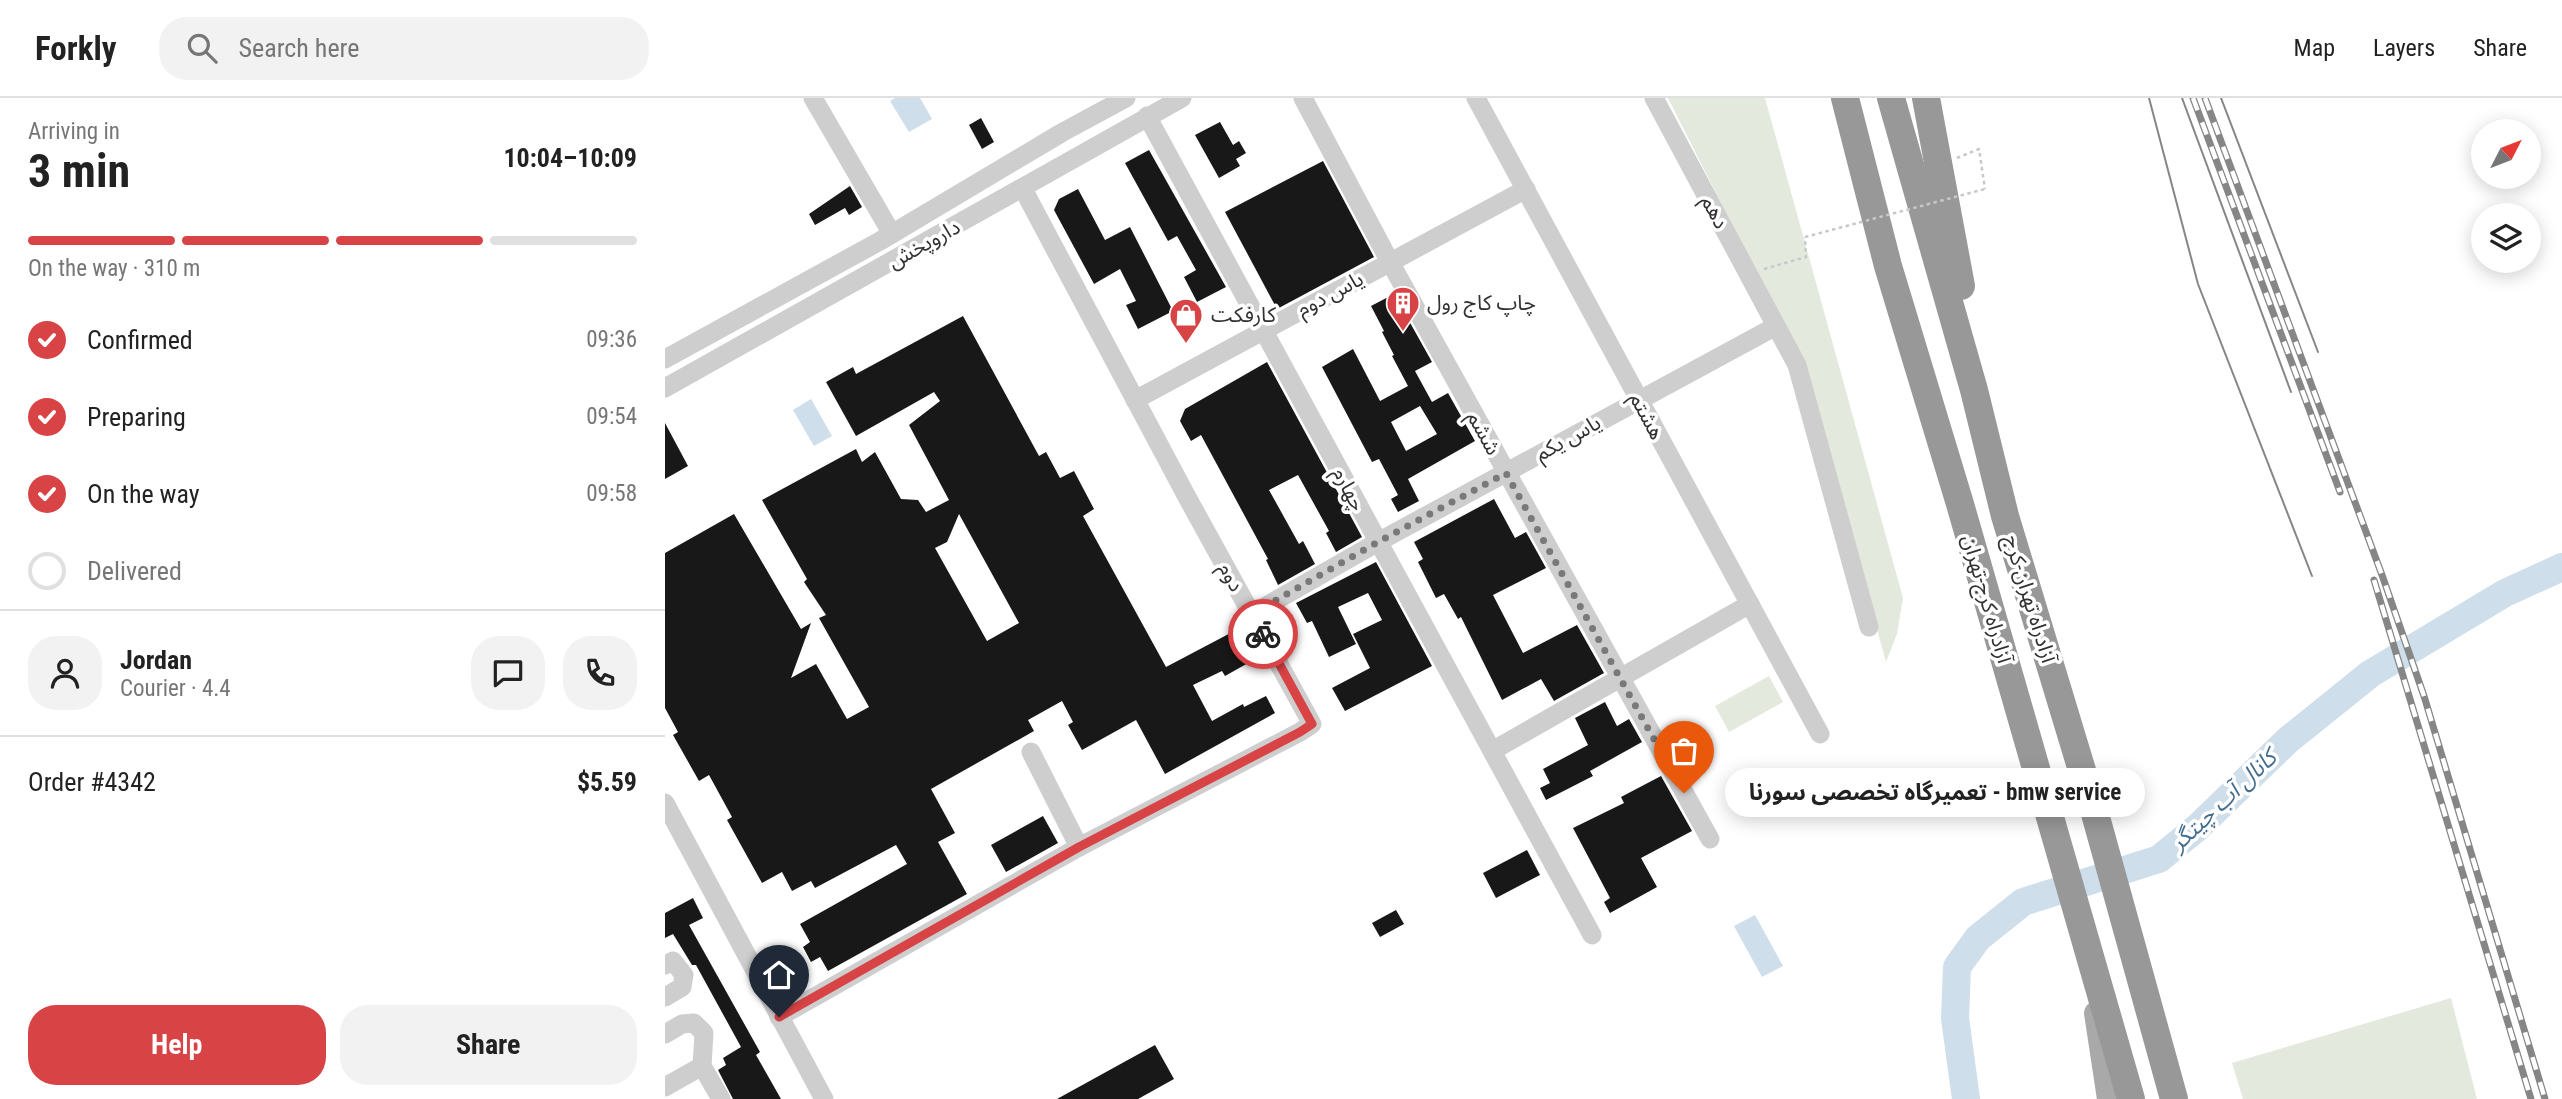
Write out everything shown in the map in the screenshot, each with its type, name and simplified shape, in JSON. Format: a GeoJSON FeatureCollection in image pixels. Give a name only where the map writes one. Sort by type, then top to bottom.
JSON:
{"type":"FeatureCollection","features":[{"type":"Feature","properties":{"kind":"highway","name":"آزادراه تهران-کرج"},"geometry":{"type":"LineString","coordinates":[[1891,98],[1974,390],[2005,516],[2094,810],[2173,1099]]}},
{"type":"Feature","properties":{"kind":"highway"},"geometry":{"type":"LineString","coordinates":[[1926,98],[1953,240],[1974,390]]}},
{"type":"Feature","properties":{"kind":"highway","name":"آزادراه کرج-تهران"},"geometry":{"type":"LineString","coordinates":[[1845,104],[1888,266],[2131,1099]]}},
{"type":"Feature","properties":{"kind":"main road"},"geometry":{"type":"LineString","coordinates":[[2083,933],[2109,1099]]}},
{"type":"Feature","properties":{"kind":"street"},"geometry":{"type":"LineString","coordinates":[[813,98],[886,237],[892,262]]}},
{"type":"Feature","properties":{"kind":"street","name":"داروپخش"},"geometry":{"type":"LineString","coordinates":[[665,359],[886,237],[1063,132],[1126,98]]}},
{"type":"Feature","properties":{"kind":"street","name":"داروپخش"},"geometry":{"type":"LineString","coordinates":[[665,388],[1182,98]]}},
{"type":"Feature","properties":{"kind":"street","name":"ششم"},"geometry":{"type":"LineString","coordinates":[[1303,98],[1389,262],[1710,839]]}},
{"type":"Feature","properties":{"kind":"street","name":"هشتم"},"geometry":{"type":"LineString","coordinates":[[1475,98],[1581,288],[1638,400],[1820,734]]}},
{"type":"Feature","properties":{"kind":"street","name":"دهم"},"geometry":{"type":"LineString","coordinates":[[1654,98],[1797,365],[1869,627]]}},
{"type":"Feature","properties":{"kind":"street","name":"چهارم"},"geometry":{"type":"LineString","coordinates":[[1147,116],[1592,935]]}},
{"type":"Feature","properties":{"kind":"street"},"geometry":{"type":"LineString","coordinates":[[1063,132],[1056,151],[1070,160]]}},
{"type":"Feature","properties":{"kind":"street","name":"دوم"},"geometry":{"type":"LineString","coordinates":[[779,1017],[1079,847],[1312,724],[1023,189]]}},
{"type":"Feature","properties":{"kind":"street","name":"یاس دوم"},"geometry":{"type":"LineString","coordinates":[[1135,400],[1526,189]]}},
{"type":"Feature","properties":{"kind":"street","name":"یاس یکم"},"geometry":{"type":"LineString","coordinates":[[1252,614],[1378,542],[1776,326]]}},
{"type":"Feature","properties":{"kind":"street"},"geometry":{"type":"LineString","coordinates":[[1492,751],[1749,604]]}},
{"type":"Feature","properties":{"kind":"street"},"geometry":{"type":"LineString","coordinates":[[1031,752],[1079,847]]}},
{"type":"Feature","properties":{"kind":"street"},"geometry":{"type":"LineString","coordinates":[[665,803],[824,1099]]}},
{"type":"Feature","properties":{"kind":"street"},"geometry":{"type":"LineString","coordinates":[[665,965],[673,961],[684,975],[682,988],[665,997]]}},
{"type":"Feature","properties":{"kind":"street"},"geometry":{"type":"LineString","coordinates":[[665,1034],[682,1024],[694,1023],[703,1033],[702,1066],[721,1099]]}},
{"type":"Feature","properties":{"kind":"street"},"geometry":{"type":"LineString","coordinates":[[665,1087],[702,1066]]}},
{"type":"Feature","properties":{"kind":"path"},"geometry":{"type":"LineString","coordinates":[[1748,273],[1806,257],[1805,237],[1985,188],[1979,149]]}},
{"type":"Feature","properties":{"kind":"shaded area"},"geometry":{"type":"Polygon","coordinates":[[[1668,98],[1765,98],[1903,598],[1897,634],[1886,662],[1848,524],[1782,324],[1668,98]]]}},
{"type":"Feature","properties":{"kind":"shaded area"},"geometry":{"type":"Polygon","coordinates":[[[1769,676],[1783,702],[1729,732],[1715,706],[1769,676]]]}},
{"type":"Feature","properties":{"kind":"shaded area"},"geometry":{"type":"Polygon","coordinates":[[[2451,998],[2477,1099],[2243,1099],[2232,1063],[2451,998]]]}},
{"type":"Feature","properties":{"kind":"water"},"geometry":{"type":"Polygon","coordinates":[[[895,98],[920,98],[932,119],[909,132],[890,101],[895,98]]]}},
{"type":"Feature","properties":{"kind":"water"},"geometry":{"type":"Polygon","coordinates":[[[811,399],[832,436],[814,446],[793,410],[811,399]]]}},
{"type":"Feature","properties":{"kind":"water"},"geometry":{"type":"Polygon","coordinates":[[[1755,915],[1783,966],[1762,977],[1734,926],[1755,915]]]}},
{"type":"Feature","properties":{"kind":"building"},"geometry":{"type":"Polygon","coordinates":[[[981,118],[994,142],[982,149],[969,125],[981,118]]]}},
{"type":"Feature","properties":{"kind":"building"},"geometry":{"type":"Polygon","coordinates":[[[1220,122],[1233,145],[1239,141],[1246,153],[1236,159],[1240,166],[1219,178],[1195,135],[1220,122]]]}},
{"type":"Feature","properties":{"kind":"building"},"geometry":{"type":"Polygon","coordinates":[[[1149,150],[1226,287],[1197,302],[1184,277],[1196,270],[1177,236],[1168,241],[1125,163],[1149,150]]]}},
{"type":"Feature","properties":{"kind":"building"},"geometry":{"type":"Polygon","coordinates":[[[1323,161],[1374,257],[1277,309],[1225,212],[1323,161]]]}},
{"type":"Feature","properties":{"kind":"building"},"geometry":{"type":"Polygon","coordinates":[[[850,186],[862,207],[849,215],[845,208],[815,225],[809,214],[850,186]]]}},
{"type":"Feature","properties":{"kind":"building"},"geometry":{"type":"Polygon","coordinates":[[[1078,189],[1105,240],[1130,227],[1173,311],[1138,329],[1126,305],[1136,301],[1120,269],[1094,284],[1054,210],[1059,199],[1078,189]]]}},
{"type":"Feature","properties":{"kind":"building"},"geometry":{"type":"Polygon","coordinates":[[[1394,294],[1432,362],[1415,371],[1432,402],[1448,393],[1475,441],[1408,479],[1419,501],[1398,512],[1391,499],[1398,495],[1379,459],[1372,462],[1322,367],[1353,349],[1380,401],[1408,386],[1371,306],[1394,294]],[[1420,406],[1391,422],[1406,451],[1437,434],[1420,406]]]}},
{"type":"Feature","properties":{"kind":"building"},"geometry":{"type":"Polygon","coordinates":[[[963,316],[1039,456],[1046,452],[1060,478],[1074,471],[1094,509],[1083,516],[1166,667],[1240,628],[1257,658],[1225,676],[1222,671],[1193,685],[1212,721],[1243,704],[1244,707],[1266,696],[1275,713],[1165,774],[1136,720],[1082,750],[1068,725],[1073,722],[1062,701],[1028,720],[1034,731],[931,789],[955,833],[938,842],[967,894],[828,971],[820,957],[811,962],[803,947],[810,942],[800,924],[907,864],[896,845],[815,888],[811,881],[792,891],[782,872],[762,883],[727,820],[732,817],[709,775],[699,781],[673,735],[678,732],[665,708],[665,553],[734,514],[801,629],[811,623],[791,678],[816,664],[847,719],[869,707],[819,618],[826,615],[804,582],[807,579],[762,500],[856,449],[862,462],[875,452],[901,499],[918,500],[926,512],[949,500],[909,425],[940,401],[934,392],[856,436],[826,382],[853,367],[856,374],[963,316]],[[959,514],[947,542],[935,548],[987,641],[1019,623],[959,514]]]}},
{"type":"Feature","properties":{"kind":"building"},"geometry":{"type":"Polygon","coordinates":[[[1267,362],[1362,537],[1336,552],[1326,533],[1329,531],[1298,475],[1269,490],[1299,544],[1303,541],[1315,564],[1278,585],[1266,560],[1268,559],[1201,435],[1191,441],[1180,421],[1185,409],[1267,362]]]}},
{"type":"Feature","properties":{"kind":"building"},"geometry":{"type":"Polygon","coordinates":[[[665,423],[688,466],[665,479],[665,423]]]}},
{"type":"Feature","properties":{"kind":"building"},"geometry":{"type":"Polygon","coordinates":[[[1494,499],[1515,538],[1526,532],[1546,568],[1493,595],[1523,653],[1577,625],[1604,673],[1554,701],[1541,679],[1502,700],[1461,617],[1458,619],[1444,594],[1436,598],[1418,562],[1423,559],[1414,542],[1494,499]]]}},
{"type":"Feature","properties":{"kind":"building"},"geometry":{"type":"Polygon","coordinates":[[[1376,562],[1432,666],[1345,711],[1332,688],[1370,668],[1353,634],[1382,620],[1368,593],[1338,607],[1356,644],[1329,657],[1312,621],[1307,623],[1296,603],[1376,562]]]}},
{"type":"Feature","properties":{"kind":"building"},"geometry":{"type":"Polygon","coordinates":[[[1605,702],[1617,726],[1629,719],[1642,742],[1590,771],[1593,776],[1546,800],[1540,788],[1550,783],[1543,769],[1588,745],[1575,718],[1605,702]]]}},
{"type":"Feature","properties":{"kind":"building"},"geometry":{"type":"Polygon","coordinates":[[[1661,776],[1692,831],[1641,858],[1657,887],[1610,913],[1604,902],[1610,898],[1573,828],[1624,803],[1621,797],[1661,776]]]}},
{"type":"Feature","properties":{"kind":"building"},"geometry":{"type":"Polygon","coordinates":[[[1043,816],[1058,843],[1006,872],[991,845],[1043,816]]]}},
{"type":"Feature","properties":{"kind":"building"},"geometry":{"type":"Polygon","coordinates":[[[1527,850],[1540,875],[1496,898],[1483,873],[1527,850]]]}},
{"type":"Feature","properties":{"kind":"building"},"geometry":{"type":"Polygon","coordinates":[[[693,898],[703,918],[689,925],[760,1052],[756,1055],[781,1099],[733,1099],[718,1070],[726,1065],[723,1058],[741,1047],[696,965],[692,965],[673,934],[665,938],[665,913],[693,898]]]}},
{"type":"Feature","properties":{"kind":"building"},"geometry":{"type":"Polygon","coordinates":[[[1396,910],[1404,924],[1380,937],[1372,923],[1396,910]]]}},
{"type":"Feature","properties":{"kind":"building"},"geometry":{"type":"Polygon","coordinates":[[[1155,1045],[1174,1079],[1138,1099],[1057,1099],[1155,1045]]]}},
{"type":"Feature","properties":{"kind":"waterway","name":"کانال آب چیتگر"},"geometry":{"type":"LineString","coordinates":[[1966,1099],[1955,1018],[1957,967],[1978,938],[2023,902],[2159,859],[2198,827],[2288,740],[2370,674],[2505,593],[2562,567]]}},
{"type":"Feature","properties":{"kind":"tram line"},"geometry":{"type":"LineString","coordinates":[[2149,98],[2198,284],[2312,576]]}},
{"type":"Feature","properties":{"kind":"tram line"},"geometry":{"type":"LineString","coordinates":[[2182,98],[2291,392]]}},
{"type":"Feature","properties":{"kind":"tram line"},"geometry":{"type":"LineString","coordinates":[[2221,98],[2318,352]]}},
{"type":"Feature","properties":{"kind":"railway"},"geometry":{"type":"LineString","coordinates":[[2193,98],[2340,492]]}},
{"type":"Feature","properties":{"kind":"railway"},"geometry":{"type":"LineString","coordinates":[[2205,98],[2382,575],[2424,696],[2545,1099]]}},
{"type":"Feature","properties":{"kind":"railway"},"geometry":{"type":"LineString","coordinates":[[2374,580],[2531,1099]]}},
{"type":"Feature","properties":{"kind":"way so far"},"geometry":{"type":"LineString","coordinates":[[1263,634],[1252,614],[1506,473],[1684,793]]}},
{"type":"Feature","properties":{"kind":"place","name":"چاپ کاج رول"},"geometry":{"type":"Point","coordinates":[1403,333]}},
{"type":"Feature","properties":{"kind":"place","name":"کارفکت"},"geometry":{"type":"Point","coordinates":[1186,345]}},
{"type":"Feature","properties":{"kind":"place","name":"تعمیرگاه تخصصی سورنا - bmw service"},"geometry":{"type":"Point","coordinates":[1684,793]}},
{"type":"Feature","properties":{"kind":"route"},"geometry":{"type":"LineString","coordinates":[[779,1017],[1079,847],[1312,724],[1263,634]]}}]}
